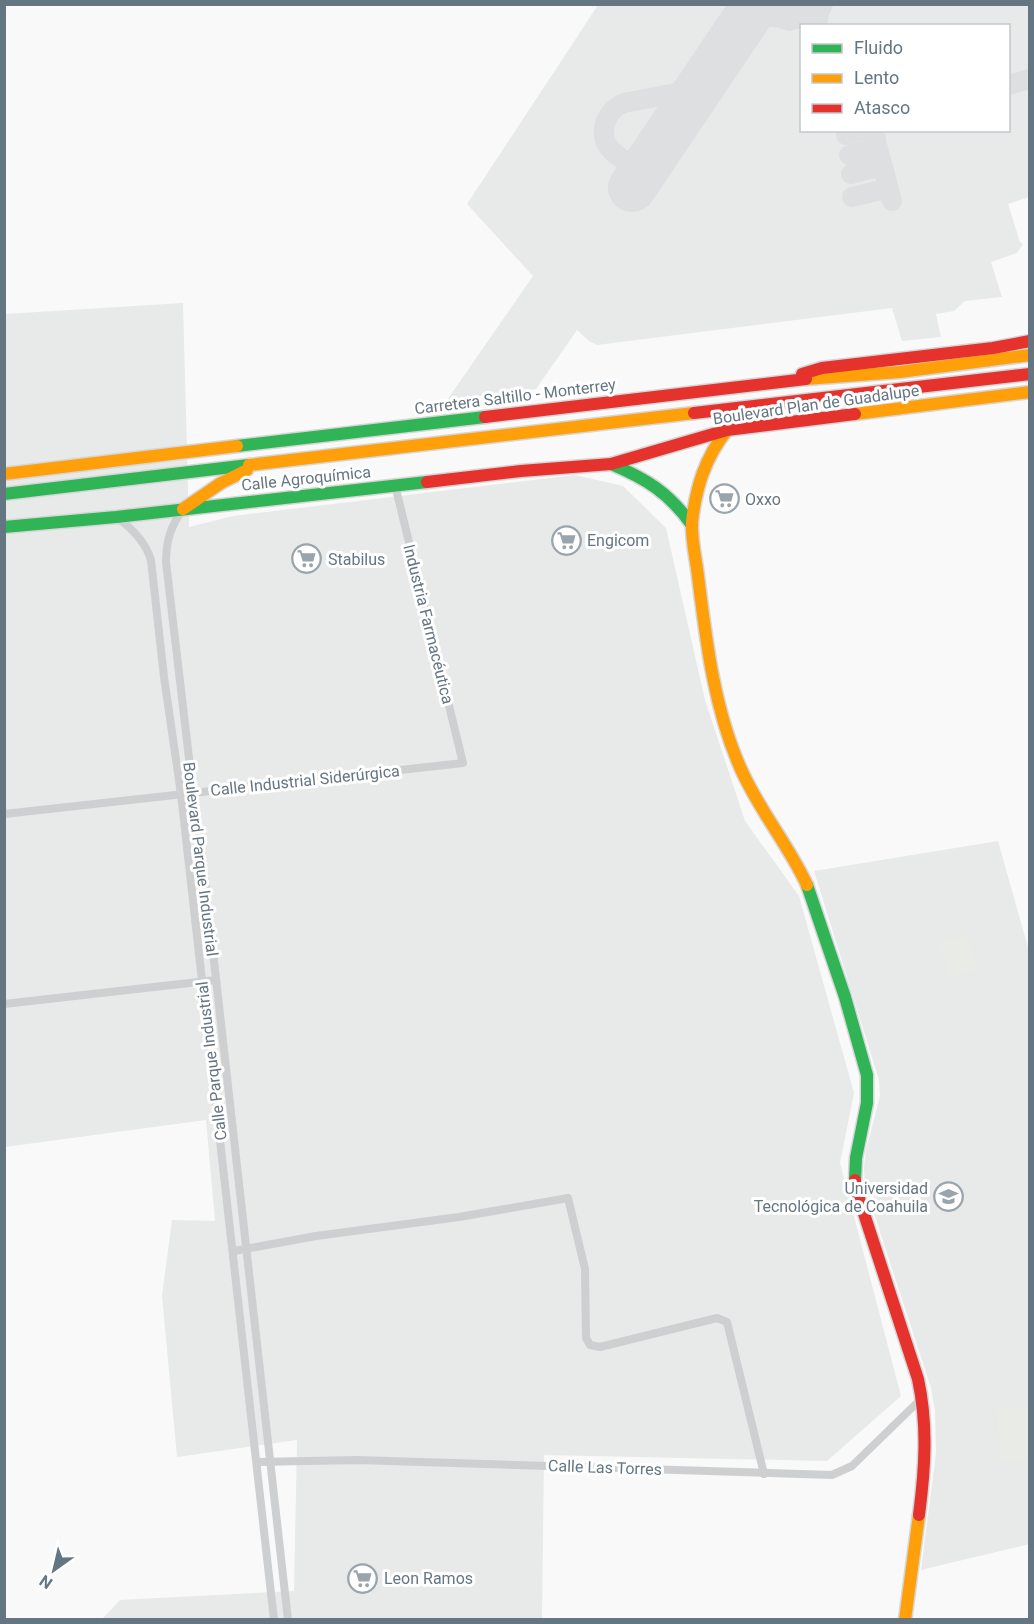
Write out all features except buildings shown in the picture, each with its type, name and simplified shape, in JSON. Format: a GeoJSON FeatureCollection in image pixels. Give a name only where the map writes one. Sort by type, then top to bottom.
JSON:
{"type":"FeatureCollection","features":[{"type":"Feature","properties":{"kind":"main road"},"geometry":{"type":"LineString","coordinates":[[791,380],[810,370],[993,348],[1029,340]]}},
{"type":"Feature","properties":{"kind":"main road","name":"Carretera Saltillo - Monterrey"},"geometry":{"type":"LineString","coordinates":[[6,473],[791,380],[900,372],[1029,355]]}},
{"type":"Feature","properties":{"kind":"main road"},"geometry":{"type":"LineString","coordinates":[[904,389],[921,382],[1029,369]]}},
{"type":"Feature","properties":{"kind":"main road"},"geometry":{"type":"LineString","coordinates":[[4,494],[1029,374]]}},
{"type":"Feature","properties":{"kind":"main road","name":"Boulevard Plan de Guadalupe"},"geometry":{"type":"LineString","coordinates":[[611,464],[727,430],[1029,392]]}},
{"type":"Feature","properties":{"kind":"main road"},"geometry":{"type":"LineString","coordinates":[[727,430],[716,444],[702,472],[692,525],[707,639],[727,734],[754,796],[797,864],[808,887],[845,997],[869,1088],[855,1160],[855,1186],[923,1397],[926,1462],[905,1620]]}},
{"type":"Feature","properties":{"kind":"main road"},"geometry":{"type":"LineString","coordinates":[[611,464],[651,482],[681,510],[692,525]]}},
{"type":"Feature","properties":{"kind":"main road","name":"Calle Agroquímica"},"geometry":{"type":"LineString","coordinates":[[4,528],[521,471],[611,464]]}},
{"type":"Feature","properties":{"kind":"main road"},"geometry":{"type":"LineString","coordinates":[[183,509],[211,489],[256,465]]}},
{"type":"Feature","properties":{"kind":"main road"},"geometry":{"type":"LineString","coordinates":[[211,489],[214,506]]}},
{"type":"Feature","properties":{"kind":"street","name":"Industria Farmacéutica"},"geometry":{"type":"LineString","coordinates":[[395,485],[463,763]]}},
{"type":"Feature","properties":{"kind":"street","name":"Boulevard Parque Industrial"},"geometry":{"type":"LineString","coordinates":[[183,509],[174,523],[166,544],[167,573],[192,792],[203,863],[270,1461]]}},
{"type":"Feature","properties":{"kind":"street","name":"Calle Parque Industrial"},"geometry":{"type":"LineString","coordinates":[[116,517],[134,532],[148,550],[153,575],[164,677],[181,794],[274,1615]]}},
{"type":"Feature","properties":{"kind":"street"},"geometry":{"type":"LineString","coordinates":[[153,575],[167,573]]}},
{"type":"Feature","properties":{"kind":"street"},"geometry":{"type":"LineString","coordinates":[[159,625],[173,624]]}},
{"type":"Feature","properties":{"kind":"street"},"geometry":{"type":"LineString","coordinates":[[164,677],[178,675]]}},
{"type":"Feature","properties":{"kind":"street","name":"Calle Industrial Siderúrgica"},"geometry":{"type":"LineString","coordinates":[[4,814],[463,763]]}},
{"type":"Feature","properties":{"kind":"street"},"geometry":{"type":"LineString","coordinates":[[4,1004],[216,980]]}},
{"type":"Feature","properties":{"kind":"street"},"geometry":{"type":"LineString","coordinates":[[234,1251],[316,1236],[459,1217],[568,1198],[585,1269],[586,1338],[590,1345],[600,1347],[717,1318],[727,1322],[764,1474]]}},
{"type":"Feature","properties":{"kind":"street","name":"Calle Las Torres"},"geometry":{"type":"LineString","coordinates":[[257,1462],[357,1460],[823,1476],[840,1473],[852,1466],[923,1397]]}},
{"type":"Feature","properties":{"kind":"street"},"geometry":{"type":"LineString","coordinates":[[270,1461],[288,1620]]}},
{"type":"Feature","properties":{"kind":"street"},"geometry":{"type":"LineString","coordinates":[[274,1615],[287,1609]]}},
{"type":"Feature","properties":{"kind":"shaded area"},"geometry":{"type":"Polygon","coordinates":[[[598,5],[1029,5],[1029,197],[1008,204],[1020,242],[1023,244],[1017,253],[991,262],[1002,297],[965,301],[954,311],[936,314],[941,337],[902,341],[892,308],[597,345],[577,330],[536,389],[447,400],[533,276],[467,204],[598,5]]]}},
{"type":"Feature","properties":{"kind":"shaded area"},"geometry":{"type":"Polygon","coordinates":[[[183,303],[189,527],[233,516],[575,475],[623,486],[666,528],[705,700],[745,821],[799,896],[854,1093],[840,1163],[901,1396],[827,1461],[544,1455],[542,1619],[102,1619],[120,1600],[294,1591],[297,1440],[177,1457],[162,1296],[172,1220],[215,1221],[206,1120],[5,1147],[5,314],[183,303]]]}},
{"type":"Feature","properties":{"kind":"shaded area","name":"Universidad Tecnológica de Coahuila"},"geometry":{"type":"Polygon","coordinates":[[[998,841],[1029,951],[1029,1544],[921,1570],[936,1453],[935,1411],[931,1388],[865,1186],[866,1150],[880,1096],[879,1080],[814,871],[998,841]]]}},
{"type":"Feature","properties":{"kind":"shaded area"},"geometry":{"type":"Polygon","coordinates":[[[966,934],[978,969],[951,978],[939,943],[966,934]]]}},
{"type":"Feature","properties":{"kind":"shaded area"},"geometry":{"type":"Polygon","coordinates":[[[1028,1407],[1029,1460],[1000,1462],[997,1409],[1028,1407]]]}},
{"type":"Feature","properties":{"kind":"taxiway"},"geometry":{"type":"LineString","coordinates":[[817,24],[823,4]]}},
{"type":"Feature","properties":{"kind":"taxiway"},"geometry":{"type":"LineString","coordinates":[[729,43],[741,29],[755,20],[771,17],[790,21]]}},
{"type":"Feature","properties":{"kind":"taxiway"},"geometry":{"type":"LineString","coordinates":[[643,172],[618,156],[607,144],[604,137],[605,123],[612,111],[624,103],[691,90],[711,71]]}},
{"type":"Feature","properties":{"kind":"taxiway"},"geometry":{"type":"LineString","coordinates":[[1010,84],[1030,79]]}},
{"type":"Feature","properties":{"kind":"taxiway"},"geometry":{"type":"LineString","coordinates":[[846,135],[856,132]]}},
{"type":"Feature","properties":{"kind":"taxiway"},"geometry":{"type":"LineString","coordinates":[[874,132],[892,201]]}},
{"type":"Feature","properties":{"kind":"taxiway"},"geometry":{"type":"LineString","coordinates":[[849,155],[869,149],[876,139]]}},
{"type":"Feature","properties":{"kind":"taxiway"},"geometry":{"type":"LineString","coordinates":[[851,174],[874,168],[881,160]]}},
{"type":"Feature","properties":{"kind":"taxiway"},"geometry":{"type":"LineString","coordinates":[[852,197],[881,190],[887,182]]}},
{"type":"Feature","properties":{"kind":"runway"},"geometry":{"type":"LineString","coordinates":[[632,188],[756,4]]}},
{"type":"Feature","properties":{"kind":"traffic: fast"},"geometry":{"type":"LineString","coordinates":[[237,446],[485,417]]}},
{"type":"Feature","properties":{"kind":"traffic: fast"},"geometry":{"type":"LineString","coordinates":[[611,464],[636,475],[656,488],[675,504],[692,525]]}},
{"type":"Feature","properties":{"kind":"traffic: fast"},"geometry":{"type":"LineString","coordinates":[[4,494],[249,465]]}},
{"type":"Feature","properties":{"kind":"traffic: fast"},"geometry":{"type":"LineString","coordinates":[[4,527],[116,517],[427,482]]}},
{"type":"Feature","properties":{"kind":"traffic: fast"},"geometry":{"type":"LineString","coordinates":[[807,885],[845,997],[867,1075],[867,1103],[856,1158],[855,1180]]}},
{"type":"Feature","properties":{"kind":"traffic: slow"},"geometry":{"type":"LineString","coordinates":[[806,379],[900,372],[1030,355]]}},
{"type":"Feature","properties":{"kind":"traffic: slow"},"geometry":{"type":"LineString","coordinates":[[855,414],[1030,392]]}},
{"type":"Feature","properties":{"kind":"traffic: slow"},"geometry":{"type":"LineString","coordinates":[[249,465],[694,413]]}},
{"type":"Feature","properties":{"kind":"traffic: slow"},"geometry":{"type":"LineString","coordinates":[[727,430],[707,462],[696,497],[692,522],[708,649],[717,698],[740,767],[807,885]]}},
{"type":"Feature","properties":{"kind":"traffic: slow"},"geometry":{"type":"LineString","coordinates":[[4,474],[237,446]]}},
{"type":"Feature","properties":{"kind":"traffic: slow"},"geometry":{"type":"LineString","coordinates":[[183,509],[221,483],[247,470]]}},
{"type":"Feature","properties":{"kind":"traffic: slow"},"geometry":{"type":"LineString","coordinates":[[905,1620],[919,1515]]}},
{"type":"Feature","properties":{"kind":"traffic: jam"},"geometry":{"type":"LineString","coordinates":[[802,374],[822,368],[993,348],[1030,341]]}},
{"type":"Feature","properties":{"kind":"traffic: jam"},"geometry":{"type":"LineString","coordinates":[[694,413],[1030,374]]}},
{"type":"Feature","properties":{"kind":"traffic: jam"},"geometry":{"type":"LineString","coordinates":[[485,417],[806,379]]}},
{"type":"Feature","properties":{"kind":"traffic: jam"},"geometry":{"type":"LineString","coordinates":[[427,482],[611,464],[727,430],[855,414]]}},
{"type":"Feature","properties":{"kind":"traffic: jam"},"geometry":{"type":"LineString","coordinates":[[855,1180],[855,1186],[918,1379],[923,1413],[924,1447],[919,1515]]}},
{"type":"Feature","properties":{"kind":"place","name":"Oxxo"},"geometry":{"type":"Point","coordinates":[724,499]}},
{"type":"Feature","properties":{"kind":"place","name":"Engicom"},"geometry":{"type":"Point","coordinates":[566,540]}},
{"type":"Feature","properties":{"kind":"place","name":"Stabilus"},"geometry":{"type":"Point","coordinates":[307,559]}},
{"type":"Feature","properties":{"kind":"place","name":"Universidad Tecnológica de Coahuila"},"geometry":{"type":"Point","coordinates":[949,1197]}},
{"type":"Feature","properties":{"kind":"place","name":"Leon Ramos"},"geometry":{"type":"Point","coordinates":[363,1578]}}]}
